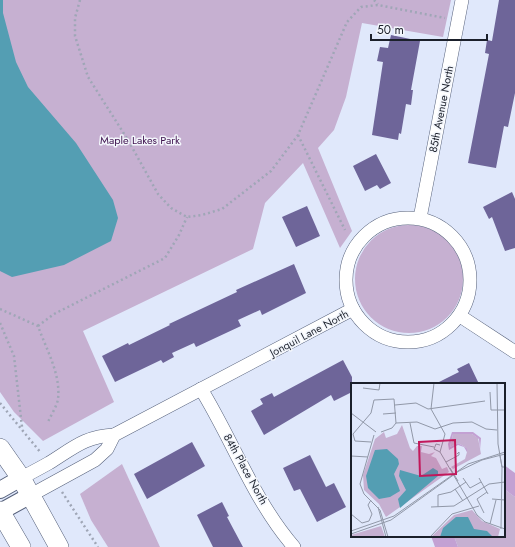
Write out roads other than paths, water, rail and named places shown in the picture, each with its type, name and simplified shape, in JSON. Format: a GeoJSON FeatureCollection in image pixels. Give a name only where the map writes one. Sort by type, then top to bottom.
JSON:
{"type":"FeatureCollection","features":[{"type":"Feature","properties":{"kind":"main road"},"geometry":{"type":"LineString","coordinates":[[0,448],[21,478],[59,547]]}},
{"type":"Feature","properties":{"kind":"main road"},"geometry":{"type":"LineString","coordinates":[[0,512],[21,547]]}},
{"type":"Feature","properties":{"kind":"street","name":"85th Avenue North"},"geometry":{"type":"LineString","coordinates":[[420,218],[462,0]]}},
{"type":"Feature","properties":{"kind":"street"},"geometry":{"type":"LineString","coordinates":[[353,309],[348,296],[346,281],[352,252],[373,228],[383,223],[404,217],[420,218],[440,226],[450,234],[456,239],[466,256],[471,276],[469,297],[460,316],[515,352]]}},
{"type":"Feature","properties":{"kind":"street","name":"Jonquil Lane North"},"geometry":{"type":"LineString","coordinates":[[0,490],[48,464],[81,442],[100,435],[114,435],[353,309],[366,326],[384,338],[405,343],[426,340],[439,334],[445,331],[460,316]]}},
{"type":"Feature","properties":{"kind":"street","name":"84th Place North"},"geometry":{"type":"LineString","coordinates":[[201,389],[259,495],[283,534],[294,547]]}},
{"type":"Feature","properties":{"kind":"street"},"geometry":{"type":"LineString","coordinates":[[0,512],[95,460],[107,449],[114,435]]}},
{"type":"Feature","properties":{"kind":"water"},"geometry":{"type":"Polygon","coordinates":[[[0,0],[3,0],[3,13],[16,62],[28,87],[76,143],[113,200],[118,218],[111,241],[64,265],[12,277],[0,271],[0,0]]]}},
{"type":"Feature","properties":{"kind":"park label","name":"Maple Lakes Park"},"geometry":{"type":"Point","coordinates":[140,140]}}]}
